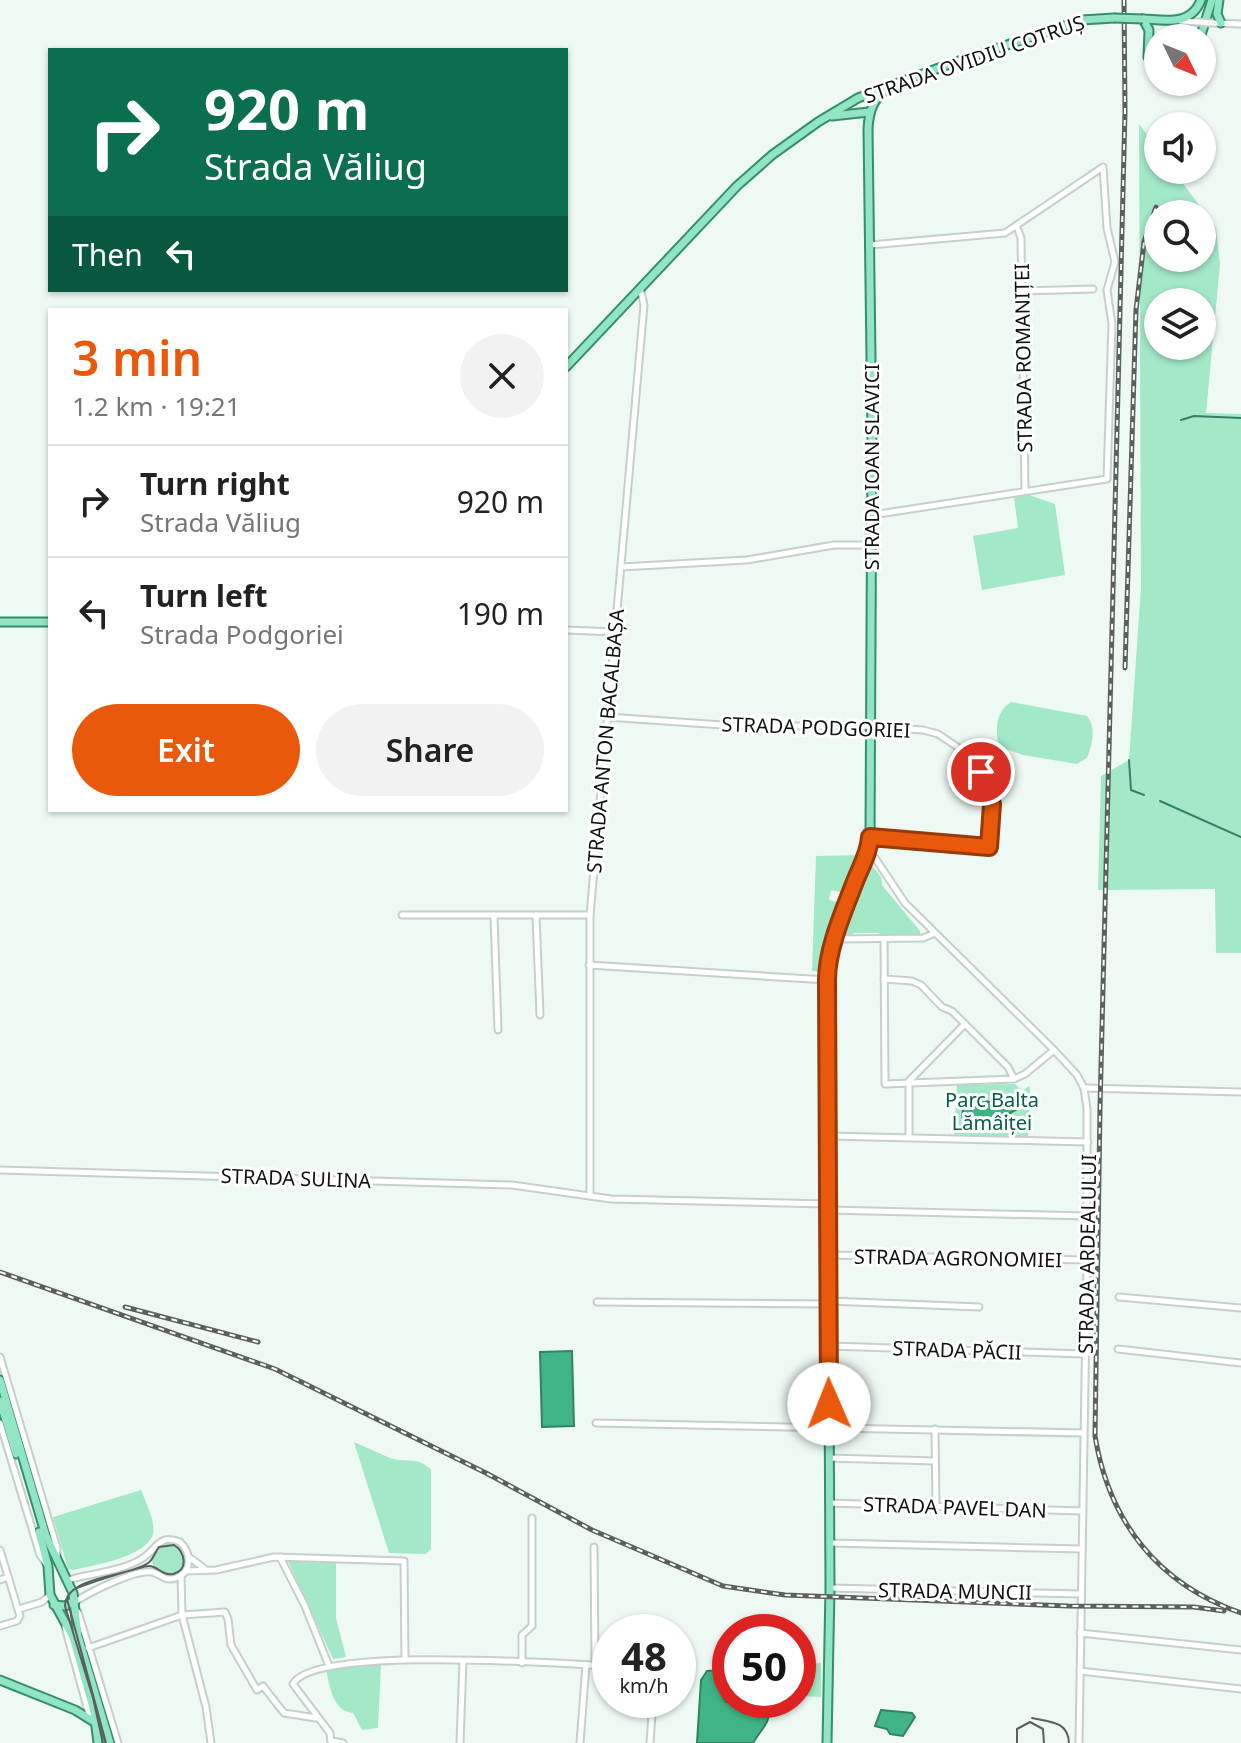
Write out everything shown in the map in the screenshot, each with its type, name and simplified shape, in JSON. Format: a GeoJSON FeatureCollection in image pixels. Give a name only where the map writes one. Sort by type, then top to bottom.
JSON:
{"type":"FeatureCollection","features":[{"type":"Feature","properties":{"kind":"main road"},"geometry":{"type":"LineString","coordinates":[[1175,21],[1192,15],[1201,0]]}},
{"type":"Feature","properties":{"kind":"main road"},"geometry":{"type":"LineString","coordinates":[[1204,24],[1212,0]]}},
{"type":"Feature","properties":{"kind":"main road"},"geometry":{"type":"LineString","coordinates":[[1219,0],[1217,14],[1223,23]]}},
{"type":"Feature","properties":{"kind":"main road"},"geometry":{"type":"LineString","coordinates":[[1143,19],[1146,24]]}},
{"type":"Feature","properties":{"kind":"main road","name":"STRADA OVIDIU COTRUȘ"},"geometry":{"type":"LineString","coordinates":[[568,365],[737,186],[787,143],[858,98],[1082,20],[1175,21]]}},
{"type":"Feature","properties":{"kind":"main road"},"geometry":{"type":"LineString","coordinates":[[1156,24],[1161,20]]}},
{"type":"Feature","properties":{"kind":"main road"},"geometry":{"type":"LineString","coordinates":[[869,112],[875,99],[888,88]]}},
{"type":"Feature","properties":{"kind":"main road","name":"STRADA OVIDIU COTRUȘ"},"geometry":{"type":"LineString","coordinates":[[826,118],[869,112]]}},
{"type":"Feature","properties":{"kind":"main road","name":"STRADA IOAN SLAVICI"},"geometry":{"type":"LineString","coordinates":[[827,1743],[830,1588],[827,980],[829,958],[870,837],[869,112]]}},
{"type":"Feature","properties":{"kind":"main road"},"geometry":{"type":"LineString","coordinates":[[0,622],[48,622]]}},
{"type":"Feature","properties":{"kind":"main road"},"geometry":{"type":"LineString","coordinates":[[0,1380],[46,1536],[75,1601],[78,1636],[110,1743]]}},
{"type":"Feature","properties":{"kind":"main road"},"geometry":{"type":"LineString","coordinates":[[0,1401],[48,1566],[54,1605],[73,1637],[98,1743]]}},
{"type":"Feature","properties":{"kind":"main road"},"geometry":{"type":"LineString","coordinates":[[50,1591],[68,1580]]}},
{"type":"Feature","properties":{"kind":"main road"},"geometry":{"type":"LineString","coordinates":[[54,1605],[65,1606],[75,1601]]}},
{"type":"Feature","properties":{"kind":"main road"},"geometry":{"type":"LineString","coordinates":[[0,1680],[93,1720]]}},
{"type":"Feature","properties":{"kind":"street"},"geometry":{"type":"LineString","coordinates":[[1175,21],[1241,24]]}},
{"type":"Feature","properties":{"kind":"street"},"geometry":{"type":"LineString","coordinates":[[869,245],[997,236],[1017,227],[1103,167],[1107,228],[1115,262],[1107,290],[1112,324],[1107,479],[871,515]]}},
{"type":"Feature","properties":{"kind":"street","name":"STRADA ROMANIȚEI"},"geometry":{"type":"LineString","coordinates":[[1017,227],[1021,238],[1025,490]]}},
{"type":"Feature","properties":{"kind":"street","name":"STRADA ANTON BACALBAȘA"},"geometry":{"type":"LineString","coordinates":[[590,1196],[590,915],[644,305],[640,287]]}},
{"type":"Feature","properties":{"kind":"street"},"geometry":{"type":"LineString","coordinates":[[1022,291],[1093,289]]}},
{"type":"Feature","properties":{"kind":"street"},"geometry":{"type":"LineString","coordinates":[[621,567],[747,560],[834,545],[871,545]]}},
{"type":"Feature","properties":{"kind":"street"},"geometry":{"type":"LineString","coordinates":[[568,630],[615,632]]}},
{"type":"Feature","properties":{"kind":"street","name":"STRADA PODGORIEI"},"geometry":{"type":"LineString","coordinates":[[607,717],[737,726],[870,727],[931,732],[944,736],[965,752],[981,772],[990,795],[992,813],[989,847],[870,837]]}},
{"type":"Feature","properties":{"kind":"street"},"geometry":{"type":"LineString","coordinates":[[867,853],[875,858],[899,896],[1054,1050],[1076,1073],[1084,1088],[1241,1092]]}},
{"type":"Feature","properties":{"kind":"street"},"geometry":{"type":"LineString","coordinates":[[402,915],[590,915]]}},
{"type":"Feature","properties":{"kind":"street"},"geometry":{"type":"LineString","coordinates":[[536,916],[540,1015]]}},
{"type":"Feature","properties":{"kind":"street"},"geometry":{"type":"LineString","coordinates":[[494,917],[498,1030]]}},
{"type":"Feature","properties":{"kind":"street"},"geometry":{"type":"LineString","coordinates":[[836,939],[923,938],[935,933]]}},
{"type":"Feature","properties":{"kind":"street"},"geometry":{"type":"LineString","coordinates":[[884,939],[885,1084],[1014,1079],[1025,1074],[1054,1050]]}},
{"type":"Feature","properties":{"kind":"street"},"geometry":{"type":"LineString","coordinates":[[588,965],[827,980]]}},
{"type":"Feature","properties":{"kind":"street"},"geometry":{"type":"LineString","coordinates":[[884,979],[917,982],[942,1007],[952,1011],[1008,1067],[1014,1079]]}},
{"type":"Feature","properties":{"kind":"street"},"geometry":{"type":"LineString","coordinates":[[909,1137],[911,1078],[965,1024]]}},
{"type":"Feature","properties":{"kind":"street","name":"STRADA ARDEALULUI"},"geometry":{"type":"LineString","coordinates":[[1079,1743],[1088,1216],[1084,1088]]}},
{"type":"Feature","properties":{"kind":"street"},"geometry":{"type":"LineString","coordinates":[[829,1136],[1088,1142]]}},
{"type":"Feature","properties":{"kind":"street","name":"STRADA SULINA"},"geometry":{"type":"LineString","coordinates":[[0,1170],[512,1185],[611,1199],[1088,1216]]}},
{"type":"Feature","properties":{"kind":"street","name":"STRADA AGRONOMIEI"},"geometry":{"type":"LineString","coordinates":[[829,1255],[1087,1260]]}},
{"type":"Feature","properties":{"kind":"street"},"geometry":{"type":"LineString","coordinates":[[1119,1297],[1241,1308]]}},
{"type":"Feature","properties":{"kind":"street"},"geometry":{"type":"LineString","coordinates":[[597,1302],[829,1302],[979,1307]]}},
{"type":"Feature","properties":{"kind":"street","name":"STRADA PĂCII"},"geometry":{"type":"LineString","coordinates":[[829,1346],[1085,1354]]}},
{"type":"Feature","properties":{"kind":"street"},"geometry":{"type":"LineString","coordinates":[[1118,1349],[1241,1363]]}},
{"type":"Feature","properties":{"kind":"street"},"geometry":{"type":"LineString","coordinates":[[0,1357],[57,1548],[57,1562]]}},
{"type":"Feature","properties":{"kind":"street"},"geometry":{"type":"LineString","coordinates":[[596,1423],[1083,1433]]}},
{"type":"Feature","properties":{"kind":"street"},"geometry":{"type":"LineString","coordinates":[[0,1424],[40,1555],[48,1566]]}},
{"type":"Feature","properties":{"kind":"street"},"geometry":{"type":"LineString","coordinates":[[935,1429],[936,1507]]}},
{"type":"Feature","properties":{"kind":"street"},"geometry":{"type":"LineString","coordinates":[[829,1458],[935,1461]]}},
{"type":"Feature","properties":{"kind":"street","name":"STRADA PAVEL DAN"},"geometry":{"type":"LineString","coordinates":[[829,1503],[1082,1511]]}},
{"type":"Feature","properties":{"kind":"street"},"geometry":{"type":"LineString","coordinates":[[522,1663],[522,1635],[532,1626],[532,1518]]}},
{"type":"Feature","properties":{"kind":"street"},"geometry":{"type":"LineString","coordinates":[[68,1580],[139,1561],[160,1541],[173,1539],[185,1546],[189,1557],[206,1569]]}},
{"type":"Feature","properties":{"kind":"street"},"geometry":{"type":"LineString","coordinates":[[829,1543],[1081,1549]]}},
{"type":"Feature","properties":{"kind":"street"},"geometry":{"type":"LineString","coordinates":[[594,1547],[595,1614]]}},
{"type":"Feature","properties":{"kind":"street"},"geometry":{"type":"LineString","coordinates":[[0,1550],[20,1619],[0,1626]]}},
{"type":"Feature","properties":{"kind":"street"},"geometry":{"type":"LineString","coordinates":[[149,1553],[154,1573]]}},
{"type":"Feature","properties":{"kind":"street"},"geometry":{"type":"LineString","coordinates":[[189,1557],[180,1591],[182,1615],[206,1707],[211,1743]]}},
{"type":"Feature","properties":{"kind":"street"},"geometry":{"type":"LineString","coordinates":[[280,1557],[305,1606],[329,1666]]}},
{"type":"Feature","properties":{"kind":"street"},"geometry":{"type":"LineString","coordinates":[[118,1743],[75,1601],[111,1583],[146,1573],[172,1579],[183,1573],[280,1557],[404,1561],[405,1660]]}},
{"type":"Feature","properties":{"kind":"street"},"geometry":{"type":"LineString","coordinates":[[0,1580],[8,1577]]}},
{"type":"Feature","properties":{"kind":"street"},"geometry":{"type":"LineString","coordinates":[[172,1579],[180,1591]]}},
{"type":"Feature","properties":{"kind":"street","name":"STRADA MUNCII"},"geometry":{"type":"LineString","coordinates":[[830,1588],[1081,1594]]}},
{"type":"Feature","properties":{"kind":"street"},"geometry":{"type":"LineString","coordinates":[[42,1602],[50,1591]]}},
{"type":"Feature","properties":{"kind":"street"},"geometry":{"type":"LineString","coordinates":[[18,1609],[42,1602],[54,1605]]}},
{"type":"Feature","properties":{"kind":"street"},"geometry":{"type":"LineString","coordinates":[[88,1648],[182,1615],[225,1612],[231,1645],[257,1690],[263,1686],[284,1713],[317,1718]]}},
{"type":"Feature","properties":{"kind":"street"},"geometry":{"type":"LineString","coordinates":[[65,1622],[66,1635],[93,1720]]}},
{"type":"Feature","properties":{"kind":"street"},"geometry":{"type":"LineString","coordinates":[[1080,1633],[1241,1650]]}},
{"type":"Feature","properties":{"kind":"street"},"geometry":{"type":"LineString","coordinates":[[343,1743],[331,1742],[330,1733],[295,1688],[294,1682],[300,1676],[329,1666],[405,1660],[592,1665]]}},
{"type":"Feature","properties":{"kind":"street"},"geometry":{"type":"LineString","coordinates":[[460,1743],[465,1661]]}},
{"type":"Feature","properties":{"kind":"street"},"geometry":{"type":"LineString","coordinates":[[580,1743],[586,1665]]}},
{"type":"Feature","properties":{"kind":"street"},"geometry":{"type":"LineString","coordinates":[[1080,1671],[1241,1689]]}},
{"type":"Feature","properties":{"kind":"street"},"geometry":{"type":"LineString","coordinates":[[75,1710],[87,1707]]}},
{"type":"Feature","properties":{"kind":"street"},"geometry":{"type":"LineString","coordinates":[[650,1743],[652,1718]]}},
{"type":"Feature","properties":{"kind":"green space"},"geometry":{"type":"Polygon","coordinates":[[[1139,124],[1144,131],[1144,184],[1183,184],[1195,200],[1144,200],[1144,272],[1216,272],[1216,228],[1220,264],[1216,307],[1216,288],[1144,288],[1144,360],[1211,360],[1206,413],[1241,414],[1241,953],[1216,953],[1215,889],[1098,890],[1101,776],[1129,760],[1141,588],[1139,124]]]}},
{"type":"Feature","properties":{"kind":"green space"},"geometry":{"type":"Polygon","coordinates":[[[1029,495],[1055,504],[1065,575],[982,590],[973,536],[1018,528],[1014,497],[1029,495]]]}},
{"type":"Feature","properties":{"kind":"green space"},"geometry":{"type":"Polygon","coordinates":[[[1011,702],[1087,716],[1093,731],[1087,758],[1077,764],[1023,755],[1000,747],[998,722],[1002,711],[1011,702]]]}},
{"type":"Feature","properties":{"kind":"green space"},"geometry":{"type":"Polygon","coordinates":[[[863,855],[844,893],[831,890],[829,900],[841,903],[843,908],[828,950],[824,972],[812,971],[816,856],[863,855]]]}},
{"type":"Feature","properties":{"kind":"green space"},"geometry":{"type":"Polygon","coordinates":[[[870,863],[881,877],[882,885],[920,931],[920,936],[840,934],[866,865],[870,863]]]}},
{"type":"Feature","properties":{"kind":"green space","name":"Parc Balta Lămâiței"},"geometry":{"type":"Polygon","coordinates":[[[1015,1084],[1022,1091],[1030,1088],[1028,1138],[954,1136],[957,1085],[1015,1084]]]}},
{"type":"Feature","properties":{"kind":"green space"},"geometry":{"type":"Polygon","coordinates":[[[354,1442],[390,1458],[417,1461],[431,1470],[431,1549],[426,1554],[389,1553],[354,1442]]]}},
{"type":"Feature","properties":{"kind":"green space"},"geometry":{"type":"Polygon","coordinates":[[[141,1490],[153,1524],[153,1534],[148,1542],[141,1549],[119,1559],[68,1569],[53,1517],[141,1490]]]}},
{"type":"Feature","properties":{"kind":"green space"},"geometry":{"type":"Polygon","coordinates":[[[169,1542],[181,1547],[186,1559],[181,1571],[169,1576],[157,1571],[152,1559],[157,1547],[169,1542]]]}},
{"type":"Feature","properties":{"kind":"green space"},"geometry":{"type":"Polygon","coordinates":[[[288,1561],[336,1562],[336,1618],[346,1657],[333,1659],[288,1561]]]}},
{"type":"Feature","properties":{"kind":"green space"},"geometry":{"type":"Polygon","coordinates":[[[816,1663],[821,1663],[821,1697],[816,1697],[816,1663]]]}},
{"type":"Feature","properties":{"kind":"green space"},"geometry":{"type":"Polygon","coordinates":[[[381,1664],[378,1728],[362,1730],[353,1713],[336,1703],[326,1670],[340,1665],[381,1664]]]}},
{"type":"Feature","properties":{"kind":"shaded area"},"geometry":{"type":"Polygon","coordinates":[[[977,1097],[991,1103],[1013,1098],[1019,1108],[1005,1116],[997,1127],[967,1128],[963,1110],[968,1102],[977,1097]]]}},
{"type":"Feature","properties":{"kind":"shaded area"},"geometry":{"type":"Polygon","coordinates":[[[572,1351],[574,1426],[542,1427],[540,1352],[572,1351]]]}},
{"type":"Feature","properties":{"kind":"shaded area"},"geometry":{"type":"Polygon","coordinates":[[[707,1671],[712,1671],[712,1718],[768,1718],[753,1743],[697,1743],[701,1680],[707,1671]]]}},
{"type":"Feature","properties":{"kind":"shaded area"},"geometry":{"type":"Polygon","coordinates":[[[881,1710],[912,1713],[915,1717],[903,1736],[890,1734],[887,1729],[875,1726],[881,1710]]]}},
{"type":"Feature","properties":{"kind":"waterway"},"geometry":{"type":"LineString","coordinates":[[1181,420],[1194,416],[1241,418]]}},
{"type":"Feature","properties":{"kind":"waterway"},"geometry":{"type":"LineString","coordinates":[[1129,760],[1131,790],[1144,795]]}},
{"type":"Feature","properties":{"kind":"waterway"},"geometry":{"type":"LineString","coordinates":[[1160,801],[1241,837]]}},
{"type":"Feature","properties":{"kind":"tram line"},"geometry":{"type":"LineString","coordinates":[[103,1743],[65,1606],[68,1596],[75,1588],[86,1583],[138,1568],[150,1562],[159,1547],[174,1545],[184,1561],[178,1572],[169,1574],[152,1566],[144,1567],[80,1587],[68,1596],[106,1743]]}},
{"type":"Feature","properties":{"kind":"tram line"},"geometry":{"type":"LineString","coordinates":[[1032,1718],[1062,1726],[1069,1743]]}},
{"type":"Feature","properties":{"kind":"tram line"},"geometry":{"type":"LineString","coordinates":[[1017,1743],[1017,1729],[1030,1722],[1043,1729],[1044,1743]]}},
{"type":"Feature","properties":{"kind":"railway"},"geometry":{"type":"LineString","coordinates":[[1124,0],[1125,111],[1100,1108],[1095,1436],[1112,1496],[1142,1546],[1185,1585],[1211,1601],[1241,1613]]}},
{"type":"Feature","properties":{"kind":"railway"},"geometry":{"type":"LineString","coordinates":[[1125,668],[1136,310],[1144,242]]}},
{"type":"Feature","properties":{"kind":"railway"},"geometry":{"type":"LineString","coordinates":[[0,1272],[275,1369],[486,1473],[592,1530],[723,1586],[785,1595],[1068,1606],[1194,1607],[1224,1611]]}},
{"type":"Feature","properties":{"kind":"railway"},"geometry":{"type":"LineString","coordinates":[[125,1307],[258,1342]]}},
{"type":"Feature","properties":{"kind":"route"},"geometry":{"type":"LineString","coordinates":[[829,1404],[829,958],[870,837],[989,847],[992,804],[981,772]]}}]}
